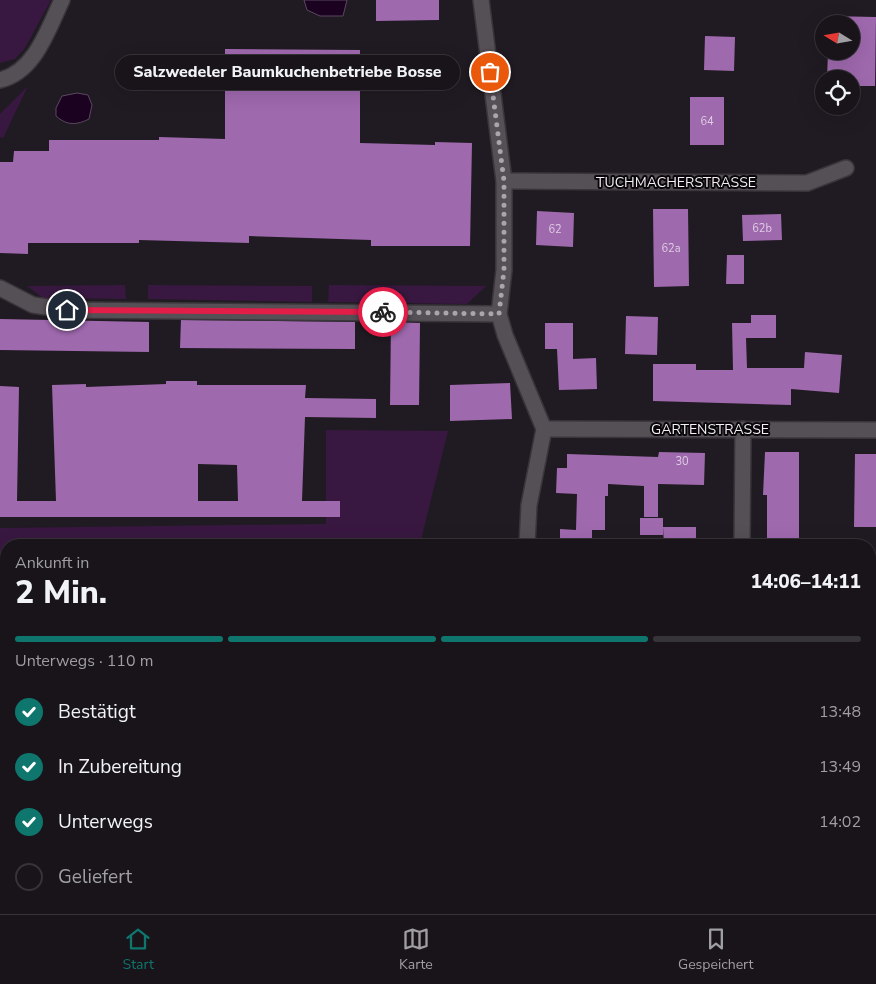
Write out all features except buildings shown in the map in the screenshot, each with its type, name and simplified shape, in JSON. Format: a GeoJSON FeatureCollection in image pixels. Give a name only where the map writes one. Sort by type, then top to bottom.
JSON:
{"type":"FeatureCollection","features":[{"type":"Feature","properties":{"kind":"street"},"geometry":{"type":"LineString","coordinates":[[0,80],[16,75],[24,69],[46,33],[62,0]]}},
{"type":"Feature","properties":{"kind":"street"},"geometry":{"type":"LineString","coordinates":[[481,0],[504,181],[504,270],[499,314],[505,336],[544,430],[529,505],[527,539]]}},
{"type":"Feature","properties":{"kind":"street","name":"TUCHMACHERSTRASSE"},"geometry":{"type":"LineString","coordinates":[[504,181],[807,183],[846,168]]}},
{"type":"Feature","properties":{"kind":"street"},"geometry":{"type":"LineString","coordinates":[[0,288],[33,305],[67,310],[499,314]]}},
{"type":"Feature","properties":{"kind":"street"},"geometry":{"type":"LineString","coordinates":[[742,539],[743,429]]}},
{"type":"Feature","properties":{"kind":"street","name":"GARTENSTRASSE"},"geometry":{"type":"LineString","coordinates":[[544,430],[876,430]]}},
{"type":"Feature","properties":{"kind":"shaded area"},"geometry":{"type":"Polygon","coordinates":[[[0,0],[51,0],[25,48],[15,59],[0,63],[0,0]]]}},
{"type":"Feature","properties":{"kind":"shaded area"},"geometry":{"type":"Polygon","coordinates":[[[304,0],[347,0],[343,16],[320,16],[307,10],[304,0]]]}},
{"type":"Feature","properties":{"kind":"shaded area"},"geometry":{"type":"Polygon","coordinates":[[[28,86],[3,138],[0,137],[0,114],[28,86]]]}},
{"type":"Feature","properties":{"kind":"shaded area"},"geometry":{"type":"Polygon","coordinates":[[[77,93],[88,95],[92,105],[89,119],[76,123],[64,122],[56,116],[56,108],[62,96],[77,93]]]}},
{"type":"Feature","properties":{"kind":"shaded area"},"geometry":{"type":"Polygon","coordinates":[[[125,285],[126,299],[43,298],[27,286],[125,285]]]}},
{"type":"Feature","properties":{"kind":"shaded area"},"geometry":{"type":"Polygon","coordinates":[[[148,285],[312,286],[312,302],[148,299],[148,285]]]}},
{"type":"Feature","properties":{"kind":"shaded area"},"geometry":{"type":"Polygon","coordinates":[[[329,285],[486,286],[467,304],[328,302],[329,285]]]}},
{"type":"Feature","properties":{"kind":"shaded area"},"geometry":{"type":"Polygon","coordinates":[[[326,430],[448,431],[422,539],[0,539],[0,528],[326,524],[326,430]]]}},
{"type":"Feature","properties":{"kind":"way so far"},"geometry":{"type":"LineString","coordinates":[[383,312],[499,314],[504,270],[504,181],[490,72]]}},
{"type":"Feature","properties":{"kind":"place","name":"Salzwedeler Baumkuchenbetriebe Bosse"},"geometry":{"type":"Point","coordinates":[490,72]}},
{"type":"Feature","properties":{"kind":"route"},"geometry":{"type":"LineString","coordinates":[[67,310],[383,312]]}}]}
